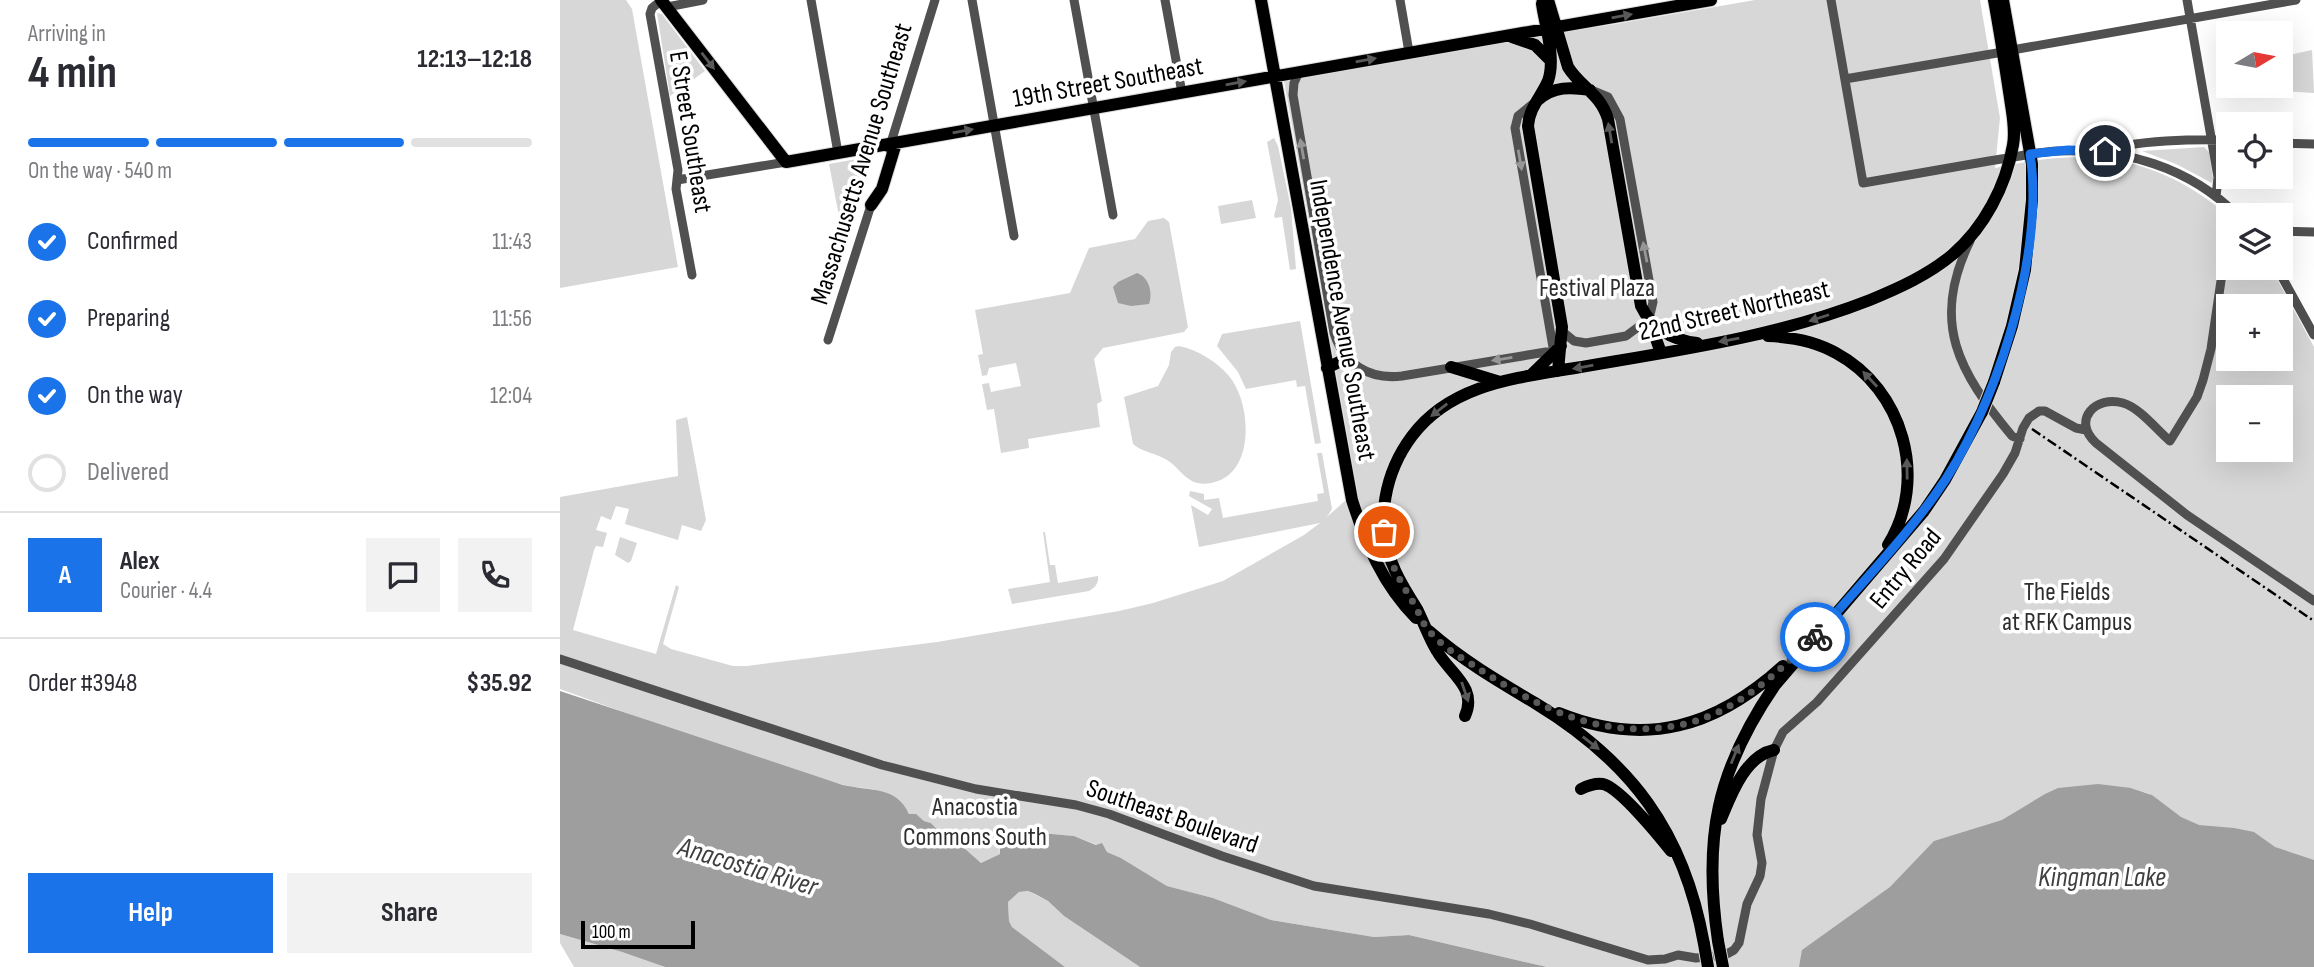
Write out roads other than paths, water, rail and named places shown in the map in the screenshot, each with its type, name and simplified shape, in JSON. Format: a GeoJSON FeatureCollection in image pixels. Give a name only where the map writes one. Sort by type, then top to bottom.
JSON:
{"type":"FeatureCollection","features":[{"type":"Feature","properties":{"kind":"main road","name":"Independence Avenue Southeast"},"geometry":{"type":"LineString","coordinates":[[1261,0],[1274,76],[1303,191],[1347,479],[1359,522],[1378,566],[1427,629],[1466,661],[1536,704],[1597,748],[1639,789],[1673,841],[1691,886],[1708,967]]}},
{"type":"Feature","properties":{"kind":"main road"},"geometry":{"type":"LineString","coordinates":[[1546,0],[1551,28],[1548,80],[1530,114],[1528,126],[1563,332],[1558,349],[1558,371]]}},
{"type":"Feature","properties":{"kind":"main road","name":"19th Street Southeast"},"geometry":{"type":"LineString","coordinates":[[786,162],[1710,0]]}},
{"type":"Feature","properties":{"kind":"main road"},"geometry":{"type":"LineString","coordinates":[[1723,967],[1712,886],[1714,827],[1720,798],[1741,740],[1775,685],[1888,549],[1924,510],[1945,480],[1982,412],[2012,326],[2025,270],[2031,208],[2030,154],[1994,0]]}},
{"type":"Feature","properties":{"kind":"main road"},"geometry":{"type":"LineString","coordinates":[[2003,0],[2007,51]]}},
{"type":"Feature","properties":{"kind":"main road"},"geometry":{"type":"LineString","coordinates":[[663,2],[786,162]]}},
{"type":"Feature","properties":{"kind":"main road"},"geometry":{"type":"LineString","coordinates":[[1551,28],[1568,68],[1591,90],[1604,108],[1640,302],[1661,353]]}},
{"type":"Feature","properties":{"kind":"main road"},"geometry":{"type":"LineString","coordinates":[[1504,36],[1532,43],[1550,60]]}},
{"type":"Feature","properties":{"kind":"main road","name":"22nd Street Northeast"},"geometry":{"type":"LineString","coordinates":[[1500,382],[1661,353],[1794,325],[1863,303],[1917,278],[1950,256],[1975,230],[2001,185],[2014,142],[2007,51]]}},
{"type":"Feature","properties":{"kind":"main road"},"geometry":{"type":"LineString","coordinates":[[1536,102],[1546,94],[1562,88],[1591,90]]}},
{"type":"Feature","properties":{"kind":"main road"},"geometry":{"type":"LineString","coordinates":[[871,205],[882,189],[893,143]]}},
{"type":"Feature","properties":{"kind":"main road"},"geometry":{"type":"LineString","coordinates":[[1615,161],[1630,175]]}},
{"type":"Feature","properties":{"kind":"main road"},"geometry":{"type":"LineString","coordinates":[[1537,252],[1551,264]]}},
{"type":"Feature","properties":{"kind":"main road"},"geometry":{"type":"LineString","coordinates":[[1649,319],[1674,338],[1704,344]]}},
{"type":"Feature","properties":{"kind":"main road"},"geometry":{"type":"LineString","coordinates":[[1794,325],[1818,345]]}},
{"type":"Feature","properties":{"kind":"main road"},"geometry":{"type":"LineString","coordinates":[[1753,335],[1784,337],[1818,345],[1860,369],[1879,389],[1901,430],[1906,453],[1906,500],[1888,549]]}},
{"type":"Feature","properties":{"kind":"main road"},"geometry":{"type":"LineString","coordinates":[[1529,376],[1558,349]]}},
{"type":"Feature","properties":{"kind":"main road"},"geometry":{"type":"LineString","coordinates":[[1328,368],[1347,358]]}},
{"type":"Feature","properties":{"kind":"main road"},"geometry":{"type":"LineString","coordinates":[[1451,367],[1500,382]]}},
{"type":"Feature","properties":{"kind":"main road","name":"Independence Avenue Southeast"},"geometry":{"type":"LineString","coordinates":[[1399,591],[1388,551],[1384,516],[1395,466],[1418,429],[1436,411],[1477,388],[1500,382]]}},
{"type":"Feature","properties":{"kind":"main road"},"geometry":{"type":"LineString","coordinates":[[1427,629],[1438,653],[1467,691],[1469,706],[1465,716]]}},
{"type":"Feature","properties":{"kind":"main road"},"geometry":{"type":"LineString","coordinates":[[1536,704],[1578,720],[1609,727],[1637,730],[1676,726],[1710,716],[1742,699],[1810,642]]}},
{"type":"Feature","properties":{"kind":"main road"},"geometry":{"type":"LineString","coordinates":[[1712,853],[1720,823],[1740,779],[1761,754],[1774,750]]}},
{"type":"Feature","properties":{"kind":"main road"},"geometry":{"type":"LineString","coordinates":[[1581,789],[1602,784],[1611,788],[1639,813],[1663,840],[1691,886]]}},
{"type":"Feature","properties":{"kind":"street"},"geometry":{"type":"LineString","coordinates":[[663,2],[703,0]]}},
{"type":"Feature","properties":{"kind":"street"},"geometry":{"type":"LineString","coordinates":[[811,0],[838,153]]}},
{"type":"Feature","properties":{"kind":"street","name":"Massachusetts Avenue Southeast"},"geometry":{"type":"LineString","coordinates":[[893,143],[935,0]]}},
{"type":"Feature","properties":{"kind":"street"},"geometry":{"type":"LineString","coordinates":[[972,0],[1014,236]]}},
{"type":"Feature","properties":{"kind":"street"},"geometry":{"type":"LineString","coordinates":[[1074,0],[1113,215]]}},
{"type":"Feature","properties":{"kind":"street"},"geometry":{"type":"LineString","coordinates":[[1165,0],[1182,93]]}},
{"type":"Feature","properties":{"kind":"street"},"geometry":{"type":"LineString","coordinates":[[1400,0],[1409,52]]}},
{"type":"Feature","properties":{"kind":"street"},"geometry":{"type":"LineString","coordinates":[[1831,0],[1863,183],[2030,154],[2068,150],[2105,151],[2159,165],[2190,180],[2223,203]]}},
{"type":"Feature","properties":{"kind":"street"},"geometry":{"type":"LineString","coordinates":[[2188,0],[2219,180],[2216,197]]}},
{"type":"Feature","properties":{"kind":"street"},"geometry":{"type":"LineString","coordinates":[[1845,79],[2296,0]]}},
{"type":"Feature","properties":{"kind":"street","name":"E Street Southeast"},"geometry":{"type":"LineString","coordinates":[[663,2],[652,8],[650,14],[678,170],[676,189],[692,275]]}},
{"type":"Feature","properties":{"kind":"street","name":"Independence Avenue Southeast"},"geometry":{"type":"LineString","coordinates":[[1299,72],[1294,81],[1293,95],[1303,191]]}},
{"type":"Feature","properties":{"kind":"street"},"geometry":{"type":"LineString","coordinates":[[1591,90],[1608,97],[1622,124],[1653,297],[1649,319]]}},
{"type":"Feature","properties":{"kind":"street"},"geometry":{"type":"LineString","coordinates":[[1347,358],[1365,371],[1383,376],[1402,376],[1558,349],[1515,128],[1518,116],[1536,102]]}},
{"type":"Feature","properties":{"kind":"street"},"geometry":{"type":"LineString","coordinates":[[2105,151],[2123,146],[2216,140]]}},
{"type":"Feature","properties":{"kind":"street"},"geometry":{"type":"LineString","coordinates":[[2293,143],[2314,144]]}},
{"type":"Feature","properties":{"kind":"street","name":"19th Street Southeast"},"geometry":{"type":"LineString","coordinates":[[677,180],[786,162]]}},
{"type":"Feature","properties":{"kind":"street","name":"Massachusetts Avenue Southeast"},"geometry":{"type":"LineString","coordinates":[[828,340],[871,205]]}},
{"type":"Feature","properties":{"kind":"street"},"geometry":{"type":"LineString","coordinates":[[1975,230],[1958,265],[1951,303],[1952,330],[1960,360],[1973,386],[2012,436],[2020,439]]}},
{"type":"Feature","properties":{"kind":"street"},"geometry":{"type":"LineString","coordinates":[[2293,231],[2314,232]]}},
{"type":"Feature","properties":{"kind":"street"},"geometry":{"type":"LineString","coordinates":[[2086,430],[2085,421],[2092,409],[2118,402],[2133,408],[2170,441],[2197,397],[2203,380],[2221,280]]}},
{"type":"Feature","properties":{"kind":"street"},"geometry":{"type":"LineString","coordinates":[[2284,280],[2311,324],[2314,335]]}},
{"type":"Feature","properties":{"kind":"street","name":"Independence Avenue Southeast"},"geometry":{"type":"LineString","coordinates":[[1320,289],[1336,337],[1347,358]]}},
{"type":"Feature","properties":{"kind":"street","name":"22nd Street Northeast"},"geometry":{"type":"LineString","coordinates":[[1563,332],[1574,341],[1583,343],[1604,340],[1628,335],[1649,319]]}},
{"type":"Feature","properties":{"kind":"street","name":"Entry Road"},"geometry":{"type":"LineString","coordinates":[[1696,958],[1725,955],[1739,943],[1747,904],[1760,876],[1762,863],[1757,835],[1758,818],[1774,750],[1783,733],[1817,702],[1953,548],[2003,474],[2029,418],[2039,411],[2045,411],[2076,428],[2086,430],[2096,443],[2187,515],[2314,601]]}},
{"type":"Feature","properties":{"kind":"street","name":"Southeast Boulevard"},"geometry":{"type":"LineString","coordinates":[[560,659],[882,765],[976,789],[1109,814],[1222,856],[1314,886],[1489,914],[1648,960],[1678,955],[1696,958]]}},
{"type":"Feature","properties":{"kind":"water"},"geometry":{"type":"Polygon","coordinates":[[[1137,273],[1149,286],[1149,304],[1131,306],[1118,303],[1113,287],[1137,273]]]}},
{"type":"Feature","properties":{"kind":"water","name":"Anacostia River"},"geometry":{"type":"Polygon","coordinates":[[[560,691],[843,785],[890,794],[904,805],[909,814],[916,814],[931,823],[950,843],[963,847],[981,863],[1000,854],[999,841],[1025,834],[1074,836],[1096,845],[1102,843],[1107,852],[1167,886],[1213,898],[1271,920],[1374,937],[1409,935],[1547,967],[1140,967],[1064,916],[1048,901],[1028,891],[1019,892],[1008,902],[1009,921],[1012,927],[1065,967],[665,967],[560,934],[560,691]]]}},
{"type":"Feature","properties":{"kind":"water","name":"Kingman Lake"},"geometry":{"type":"Polygon","coordinates":[[[2098,784],[2131,788],[2152,795],[2181,817],[2199,825],[2254,832],[2275,847],[2314,860],[2314,967],[1799,967],[1802,950],[1890,887],[1934,841],[2002,820],[2058,788],[2098,784]]]}},
{"type":"Feature","properties":{"kind":"railway"},"geometry":{"type":"LineString","coordinates":[[2032,429],[2314,621]]}},
{"type":"Feature","properties":{"kind":"park label","name":"Festival Plaza"},"geometry":{"type":"Point","coordinates":[1597,288]}},
{"type":"Feature","properties":{"kind":"park label","name":"The Fields at RFK Campus"},"geometry":{"type":"Point","coordinates":[2067,607]}},
{"type":"Feature","properties":{"kind":"park label","name":"Anacostia Commons South"},"geometry":{"type":"Point","coordinates":[975,822]}}]}
